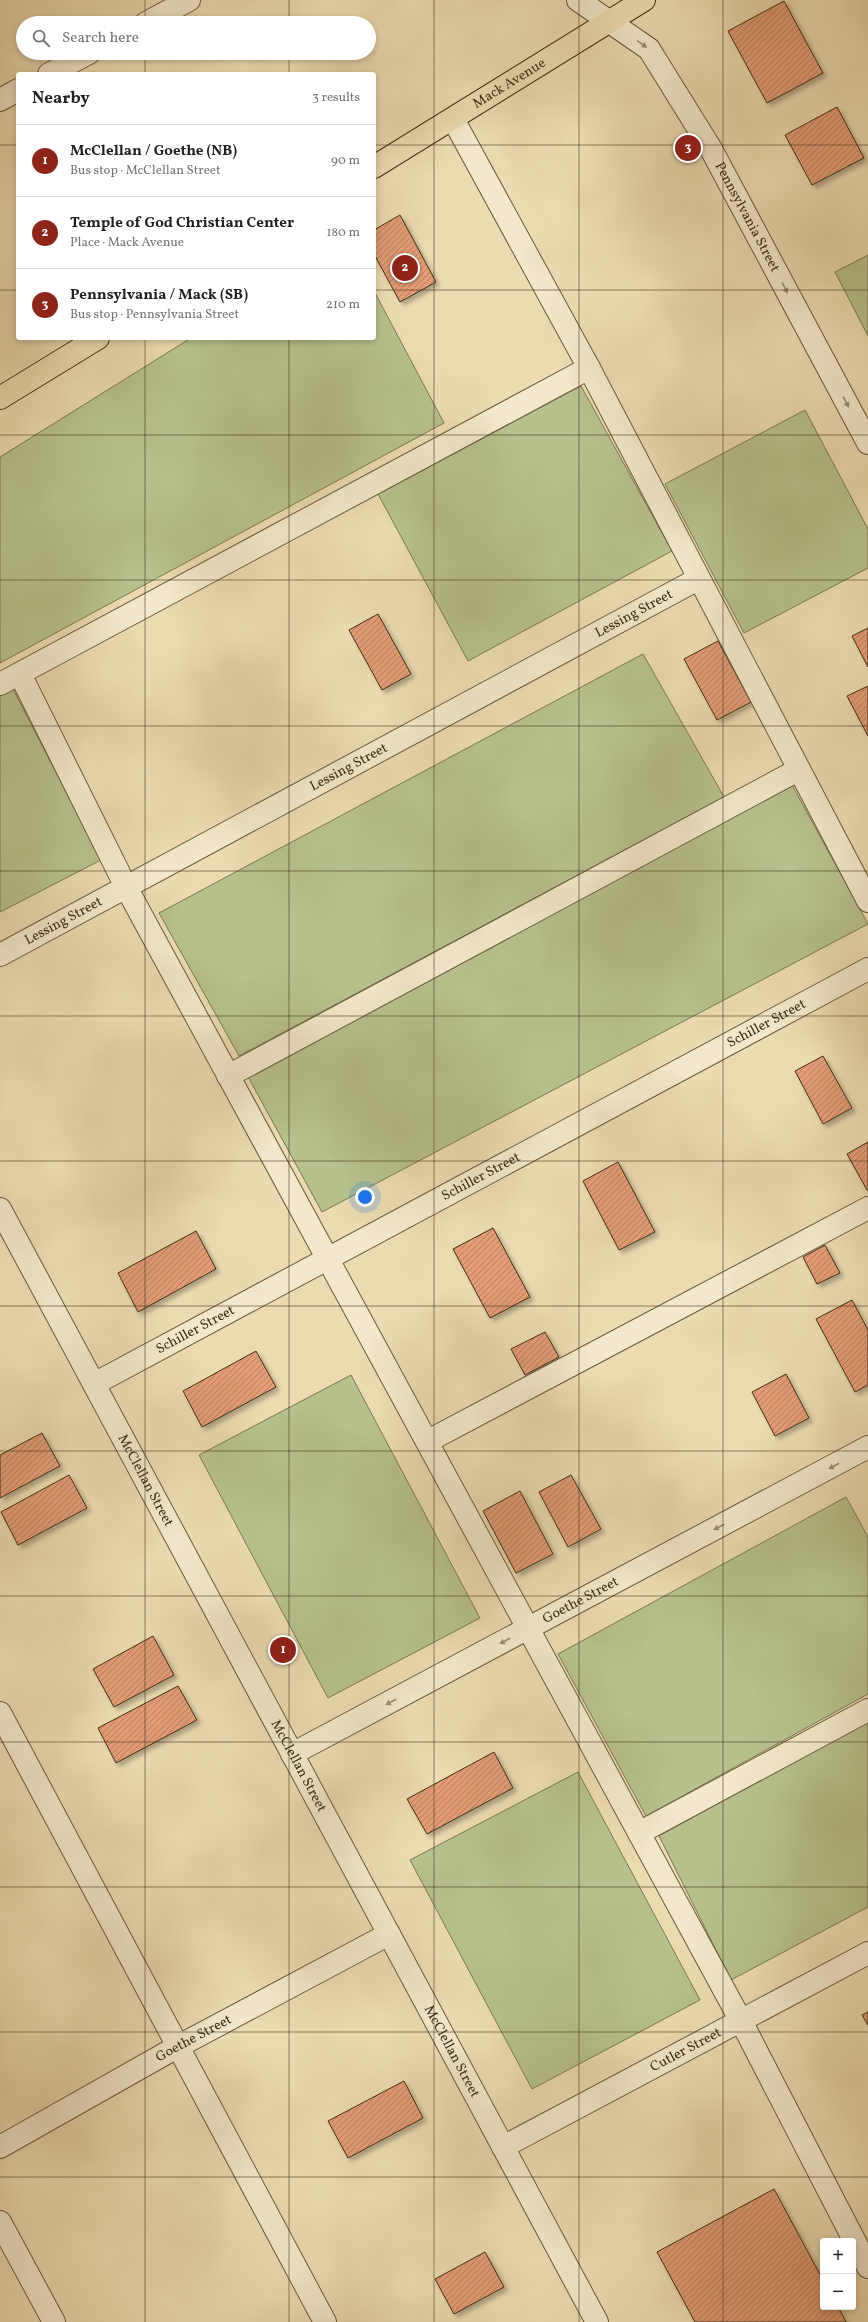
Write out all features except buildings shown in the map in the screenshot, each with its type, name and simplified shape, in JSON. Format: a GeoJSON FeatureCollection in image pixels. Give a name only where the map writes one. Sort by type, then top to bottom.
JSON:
{"type":"FeatureCollection","features":[{"type":"Feature","properties":{"kind":"main road","name":"Mack Avenue"},"geometry":{"type":"LineString","coordinates":[[376,166],[644,0]]}},
{"type":"Feature","properties":{"kind":"main road"},"geometry":{"type":"LineString","coordinates":[[0,398],[95,340]]}},
{"type":"Feature","properties":{"kind":"street"},"geometry":{"type":"LineString","coordinates":[[159,16],[189,0]]}},
{"type":"Feature","properties":{"kind":"street","name":"Pennsylvania Street"},"geometry":{"type":"LineString","coordinates":[[578,0],[649,49],[711,149],[868,443]]}},
{"type":"Feature","properties":{"kind":"street"},"geometry":{"type":"LineString","coordinates":[[53,72],[76,60]]}},
{"type":"Feature","properties":{"kind":"street"},"geometry":{"type":"LineString","coordinates":[[0,100],[16,91]]}},
{"type":"Feature","properties":{"kind":"street"},"geometry":{"type":"LineString","coordinates":[[452,119],[589,368],[698,579],[868,901]]}},
{"type":"Feature","properties":{"kind":"street"},"geometry":{"type":"LineString","coordinates":[[0,684],[589,368]]}},
{"type":"Feature","properties":{"kind":"street","name":"Lessing Street"},"geometry":{"type":"LineString","coordinates":[[0,955],[698,579]]}},
{"type":"Feature","properties":{"kind":"street"},"geometry":{"type":"LineString","coordinates":[[20,674],[126,887],[428,1441],[639,1833],[740,2021],[868,2267]]}},
{"type":"Feature","properties":{"kind":"street"},"geometry":{"type":"LineString","coordinates":[[228,1076],[798,770]]}},
{"type":"Feature","properties":{"kind":"street","name":"Schiller Street"},"geometry":{"type":"LineString","coordinates":[[94,1384],[868,969]]}},
{"type":"Feature","properties":{"kind":"street"},"geometry":{"type":"LineString","coordinates":[[428,1441],[868,1208]]}},
{"type":"Feature","properties":{"kind":"street","name":"McClellan Street"},"geometry":{"type":"LineString","coordinates":[[0,1209],[597,2322]]}},
{"type":"Feature","properties":{"kind":"street","name":"Goethe Street"},"geometry":{"type":"LineString","coordinates":[[292,1754],[868,1447]]}},
{"type":"Feature","properties":{"kind":"street"},"geometry":{"type":"LineString","coordinates":[[639,1833],[868,1710]]}},
{"type":"Feature","properties":{"kind":"street"},"geometry":{"type":"LineString","coordinates":[[0,1713],[325,2322]]}},
{"type":"Feature","properties":{"kind":"street","name":"Goethe Street"},"geometry":{"type":"LineString","coordinates":[[0,2147],[177,2047],[389,1934]]}},
{"type":"Feature","properties":{"kind":"street","name":"Cutler Street"},"geometry":{"type":"LineString","coordinates":[[503,2147],[868,1953]]}},
{"type":"Feature","properties":{"kind":"street"},"geometry":{"type":"LineString","coordinates":[[0,2222],[54,2322]]}},
{"type":"Feature","properties":{"kind":"green space"},"geometry":{"type":"Polygon","coordinates":[[[868,255],[868,336],[835,272],[868,255]]]}},
{"type":"Feature","properties":{"kind":"green space"},"geometry":{"type":"Polygon","coordinates":[[[376,295],[444,423],[0,663],[0,457],[188,340],[376,340],[376,295]]]}},
{"type":"Feature","properties":{"kind":"green space"},"geometry":{"type":"Polygon","coordinates":[[[581,386],[672,551],[468,661],[378,494],[581,386]]]}},
{"type":"Feature","properties":{"kind":"green space"},"geometry":{"type":"Polygon","coordinates":[[[805,410],[868,529],[868,568],[744,633],[665,484],[805,410]]]}},
{"type":"Feature","properties":{"kind":"green space"},"geometry":{"type":"Polygon","coordinates":[[[643,654],[724,797],[239,1056],[159,913],[643,654]]]}},
{"type":"Feature","properties":{"kind":"green space"},"geometry":{"type":"Polygon","coordinates":[[[11,685],[101,860],[0,912],[0,691],[11,685]]]}},
{"type":"Feature","properties":{"kind":"green space"},"geometry":{"type":"Polygon","coordinates":[[[791,783],[868,924],[322,1212],[246,1073],[791,783]]]}},
{"type":"Feature","properties":{"kind":"green space"},"geometry":{"type":"Polygon","coordinates":[[[351,1375],[480,1618],[328,1698],[199,1455],[351,1375]]]}},
{"type":"Feature","properties":{"kind":"green space"},"geometry":{"type":"Polygon","coordinates":[[[846,1497],[868,1537],[868,1694],[646,1816],[558,1654],[846,1497]]]}},
{"type":"Feature","properties":{"kind":"green space"},"geometry":{"type":"Polygon","coordinates":[[[868,1721],[868,1907],[731,1980],[659,1836],[868,1721]]]}},
{"type":"Feature","properties":{"kind":"green space"},"geometry":{"type":"Polygon","coordinates":[[[578,1772],[700,2000],[532,2089],[410,1860],[578,1772]]]}},
{"type":"Feature","properties":{"kind":"place","name":"Pennsylvania / Mack (SB)"},"geometry":{"type":"Point","coordinates":[688,148]}},
{"type":"Feature","properties":{"kind":"place","name":"Temple of God Christian Center"},"geometry":{"type":"Point","coordinates":[405,268]}},
{"type":"Feature","properties":{"kind":"place","name":"McClellan / Goethe (NB)"},"geometry":{"type":"Point","coordinates":[283,1650]}}]}
